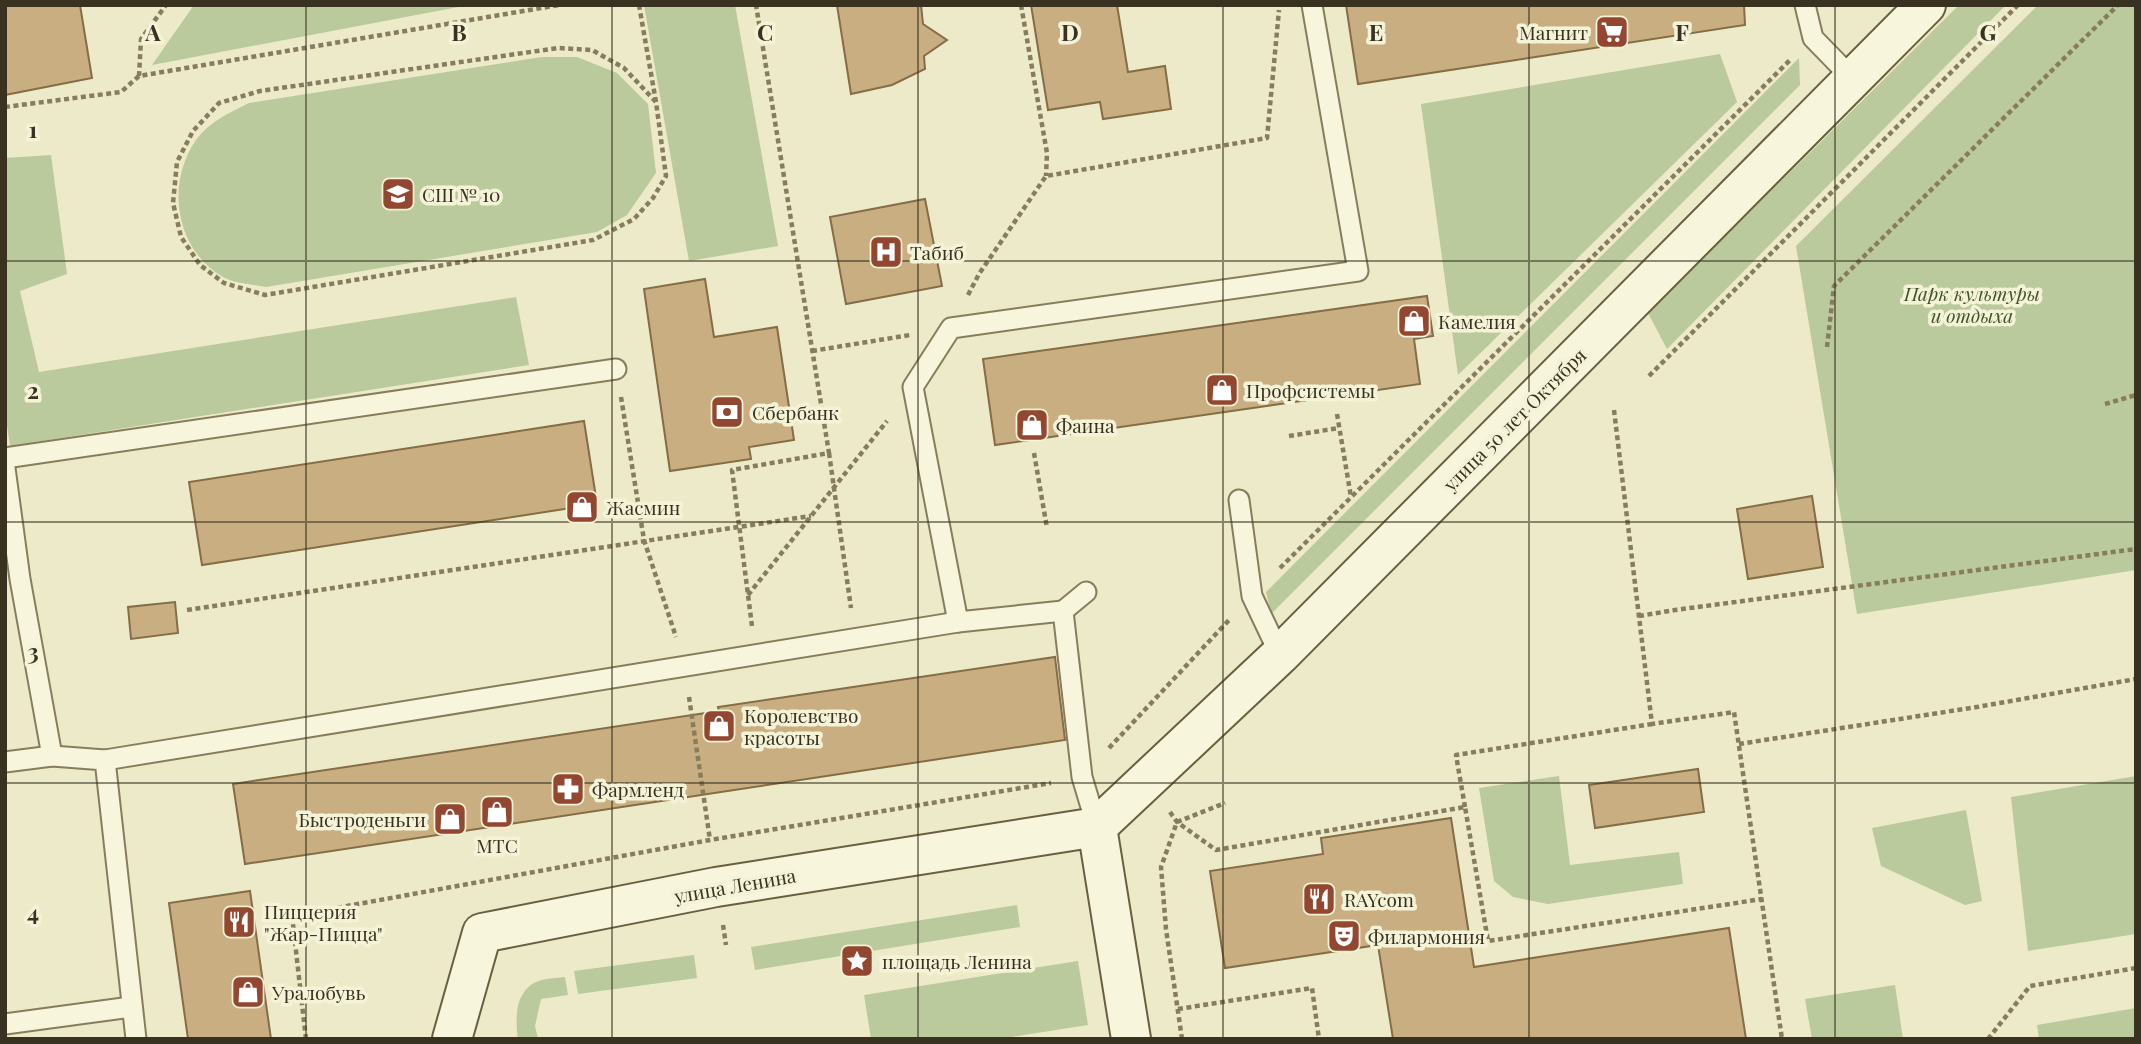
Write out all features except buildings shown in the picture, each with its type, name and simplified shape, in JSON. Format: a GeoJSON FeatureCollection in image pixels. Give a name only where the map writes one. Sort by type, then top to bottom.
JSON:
{"type":"FeatureCollection","features":[{"type":"Feature","properties":{"kind":"street","name":"улица 50 лет Октября"},"geometry":{"type":"LineString","coordinates":[[1097,827],[1280,655],[1926,5]]}},
{"type":"Feature","properties":{"kind":"street","name":"улица Ленина"},"geometry":{"type":"LineString","coordinates":[[452,1039],[482,933],[716,887],[1097,827]]}},
{"type":"Feature","properties":{"kind":"street"},"geometry":{"type":"LineString","coordinates":[[1097,827],[1131,1039]]}},
{"type":"Feature","properties":{"kind":"lane"},"geometry":{"type":"LineString","coordinates":[[958,622],[914,387],[951,328],[1358,271],[1312,5]]}},
{"type":"Feature","properties":{"kind":"lane"},"geometry":{"type":"LineString","coordinates":[[1805,5],[1813,38],[1852,78]]}},
{"type":"Feature","properties":{"kind":"lane"},"geometry":{"type":"LineString","coordinates":[[5,458],[616,369]]}},
{"type":"Feature","properties":{"kind":"lane"},"geometry":{"type":"LineString","coordinates":[[5,468],[20,579],[52,756]]}},
{"type":"Feature","properties":{"kind":"lane"},"geometry":{"type":"LineString","coordinates":[[1239,500],[1252,596],[1280,655]]}},
{"type":"Feature","properties":{"kind":"lane"},"geometry":{"type":"LineString","coordinates":[[5,762],[52,756],[106,760],[958,622],[1063,611],[1086,592]]}},
{"type":"Feature","properties":{"kind":"lane"},"geometry":{"type":"LineString","coordinates":[[1063,611],[1082,777],[1097,827]]}},
{"type":"Feature","properties":{"kind":"lane"},"geometry":{"type":"LineString","coordinates":[[106,760],[136,1039]]}},
{"type":"Feature","properties":{"kind":"lane"},"geometry":{"type":"LineString","coordinates":[[5,1024],[131,1007]]}},
{"type":"Feature","properties":{"kind":"path"},"geometry":{"type":"LineString","coordinates":[[139,76],[141,39],[166,5]]}},
{"type":"Feature","properties":{"kind":"path"},"geometry":{"type":"LineString","coordinates":[[5,107],[121,92],[139,76],[559,5]]}},
{"type":"Feature","properties":{"kind":"path"},"geometry":{"type":"LineString","coordinates":[[639,5],[656,102],[666,176],[653,198],[634,219],[593,240],[265,295],[224,283],[200,265],[181,237],[173,203],[177,162],[192,131],[219,103],[260,91],[558,48],[592,50],[624,68],[656,102]]}},
{"type":"Feature","properties":{"kind":"path"},"geometry":{"type":"LineString","coordinates":[[756,5],[835,486],[855,639]]}},
{"type":"Feature","properties":{"kind":"path"},"geometry":{"type":"LineString","coordinates":[[812,351],[951,328],[979,274],[1046,176],[1047,153],[1021,5]]}},
{"type":"Feature","properties":{"kind":"path"},"geometry":{"type":"LineString","coordinates":[[1046,176],[1267,138],[1279,5]]}},
{"type":"Feature","properties":{"kind":"path"},"geometry":{"type":"LineString","coordinates":[[1649,376],[2018,5]]}},
{"type":"Feature","properties":{"kind":"path"},"geometry":{"type":"LineString","coordinates":[[1827,347],[1834,286],[2118,5]]}},
{"type":"Feature","properties":{"kind":"path"},"geometry":{"type":"LineString","coordinates":[[306,1039],[292,916],[710,840],[1082,777],[1252,596],[1813,38]]}},
{"type":"Feature","properties":{"kind":"path"},"geometry":{"type":"LineString","coordinates":[[748,595],[914,387]]}},
{"type":"Feature","properties":{"kind":"path"},"geometry":{"type":"LineString","coordinates":[[2105,404],[2136,395]]}},
{"type":"Feature","properties":{"kind":"path"},"geometry":{"type":"LineString","coordinates":[[1614,410],[1652,724]]}},
{"type":"Feature","properties":{"kind":"path"},"geometry":{"type":"LineString","coordinates":[[1337,414],[1351,497]]}},
{"type":"Feature","properties":{"kind":"path"},"geometry":{"type":"LineString","coordinates":[[1289,436],[1339,428]]}},
{"type":"Feature","properties":{"kind":"path"},"geometry":{"type":"LineString","coordinates":[[757,654],[732,470],[829,453]]}},
{"type":"Feature","properties":{"kind":"path"},"geometry":{"type":"LineString","coordinates":[[1034,453],[1047,528]]}},
{"type":"Feature","properties":{"kind":"path"},"geometry":{"type":"LineString","coordinates":[[187,610],[811,516]]}},
{"type":"Feature","properties":{"kind":"path"},"geometry":{"type":"LineString","coordinates":[[1639,616],[2136,549]]}},
{"type":"Feature","properties":{"kind":"path"},"geometry":{"type":"LineString","coordinates":[[1739,744],[2136,679]]}},
{"type":"Feature","properties":{"kind":"path"},"geometry":{"type":"LineString","coordinates":[[1762,899],[1488,940],[1456,755],[1734,712],[1762,899],[1782,1039]]}},
{"type":"Feature","properties":{"kind":"path"},"geometry":{"type":"LineString","coordinates":[[1182,1039],[1166,929],[1161,867],[1177,822],[1226,803]]}},
{"type":"Feature","properties":{"kind":"path"},"geometry":{"type":"LineString","coordinates":[[1177,822],[1216,850],[1465,807]]}},
{"type":"Feature","properties":{"kind":"path"},"geometry":{"type":"LineString","coordinates":[[1988,1039],[2030,986],[2136,968]]}},
{"type":"Feature","properties":{"kind":"path"},"geometry":{"type":"LineString","coordinates":[[1178,1009],[1312,989],[1319,1039]]}},
{"type":"Feature","properties":{"kind":"green space"},"geometry":{"type":"Polygon","coordinates":[[[194,5],[469,5],[152,65],[194,5]]]}},
{"type":"Feature","properties":{"kind":"green space"},"geometry":{"type":"Polygon","coordinates":[[[644,5],[735,5],[778,246],[689,261],[644,5]]]}},
{"type":"Feature","properties":{"kind":"green space"},"geometry":{"type":"Polygon","coordinates":[[[1959,5],[2006,5],[1667,349],[1648,313],[1959,5]]]}},
{"type":"Feature","properties":{"kind":"green space","name":"Парк культуры и отдыха"},"geometry":{"type":"Polygon","coordinates":[[[2038,5],[2136,5],[2136,570],[1857,614],[1796,246],[2038,5]]]}},
{"type":"Feature","properties":{"kind":"green space"},"geometry":{"type":"Polygon","coordinates":[[[1720,54],[1737,102],[1458,375],[1421,104],[1720,54]]]}},
{"type":"Feature","properties":{"kind":"green space"},"geometry":{"type":"Polygon","coordinates":[[[542,57],[577,57],[617,73],[648,104],[656,173],[627,215],[597,232],[266,287],[223,277],[207,265],[186,234],[180,215],[179,196],[186,158],[196,140],[207,128],[249,103],[542,57]]]}},
{"type":"Feature","properties":{"kind":"green space"},"geometry":{"type":"Polygon","coordinates":[[[1799,58],[1800,85],[1271,614],[1266,592],[1799,58]]]}},
{"type":"Feature","properties":{"kind":"green space"},"geometry":{"type":"Polygon","coordinates":[[[51,155],[67,274],[20,291],[39,372],[516,297],[529,365],[10,446],[5,412],[5,158],[51,155]]]}},
{"type":"Feature","properties":{"kind":"green space"},"geometry":{"type":"Polygon","coordinates":[[[1559,776],[1570,865],[1679,852],[1683,884],[1548,904],[1513,897],[1494,881],[1479,788],[1559,776]]]}},
{"type":"Feature","properties":{"kind":"green space"},"geometry":{"type":"Polygon","coordinates":[[[2136,776],[2136,934],[2028,951],[2011,797],[2136,776]]]}},
{"type":"Feature","properties":{"kind":"green space"},"geometry":{"type":"Polygon","coordinates":[[[1966,810],[1982,901],[1965,905],[1881,866],[1872,828],[1966,810]]]}},
{"type":"Feature","properties":{"kind":"green space"},"geometry":{"type":"Polygon","coordinates":[[[1017,905],[1020,927],[755,970],[751,947],[1017,905]]]}},
{"type":"Feature","properties":{"kind":"green space"},"geometry":{"type":"Polygon","coordinates":[[[694,955],[697,978],[578,994],[574,971],[694,955]]]}},
{"type":"Feature","properties":{"kind":"green space"},"geometry":{"type":"Polygon","coordinates":[[[1078,961],[1088,1025],[999,1039],[871,1039],[864,995],[1078,961]]]}},
{"type":"Feature","properties":{"kind":"green space"},"geometry":{"type":"Polygon","coordinates":[[[565,977],[568,995],[541,999],[535,1026],[538,1039],[518,1039],[518,1007],[524,992],[539,981],[565,977]]]}},
{"type":"Feature","properties":{"kind":"green space"},"geometry":{"type":"Polygon","coordinates":[[[1895,985],[1903,1039],[1812,1039],[1805,999],[1895,985]]]}},
{"type":"Feature","properties":{"kind":"green space"},"geometry":{"type":"Polygon","coordinates":[[[2136,1008],[2136,1039],[2039,1039],[2037,1025],[2136,1008]]]}},
{"type":"Feature","properties":{"kind":"place","name":"Магнит"},"geometry":{"type":"Point","coordinates":[1612,32]}},
{"type":"Feature","properties":{"kind":"place","name":"СШ № 10"},"geometry":{"type":"Point","coordinates":[398,194]}},
{"type":"Feature","properties":{"kind":"place","name":"Табиб"},"geometry":{"type":"Point","coordinates":[886,252]}},
{"type":"Feature","properties":{"kind":"place","name":"Камелия"},"geometry":{"type":"Point","coordinates":[1414,321]}},
{"type":"Feature","properties":{"kind":"place","name":"Профсистемы"},"geometry":{"type":"Point","coordinates":[1222,390]}},
{"type":"Feature","properties":{"kind":"place","name":"Сбербанк"},"geometry":{"type":"Point","coordinates":[727,412]}},
{"type":"Feature","properties":{"kind":"place","name":"Фаина"},"geometry":{"type":"Point","coordinates":[1032,425]}},
{"type":"Feature","properties":{"kind":"place","name":"Жасмин"},"geometry":{"type":"Point","coordinates":[582,507]}},
{"type":"Feature","properties":{"kind":"place","name":"Королевство красоты"},"geometry":{"type":"Point","coordinates":[719,726]}},
{"type":"Feature","properties":{"kind":"place","name":"Фармленд"},"geometry":{"type":"Point","coordinates":[568,789]}},
{"type":"Feature","properties":{"kind":"place","name":"МТС"},"geometry":{"type":"Point","coordinates":[497,812]}},
{"type":"Feature","properties":{"kind":"place","name":"Быстроденьги"},"geometry":{"type":"Point","coordinates":[450,819]}},
{"type":"Feature","properties":{"kind":"place","name":"RAYcom"},"geometry":{"type":"Point","coordinates":[1319,899]}},
{"type":"Feature","properties":{"kind":"place","name":"Пиццерия \"Жар-Пицца\""},"geometry":{"type":"Point","coordinates":[239,922]}},
{"type":"Feature","properties":{"kind":"place","name":"Филармония"},"geometry":{"type":"Point","coordinates":[1344,936]}},
{"type":"Feature","properties":{"kind":"place","name":"площадь Ленина"},"geometry":{"type":"Point","coordinates":[857,961]}},
{"type":"Feature","properties":{"kind":"place","name":"Уралобувь"},"geometry":{"type":"Point","coordinates":[248,992]}}]}
